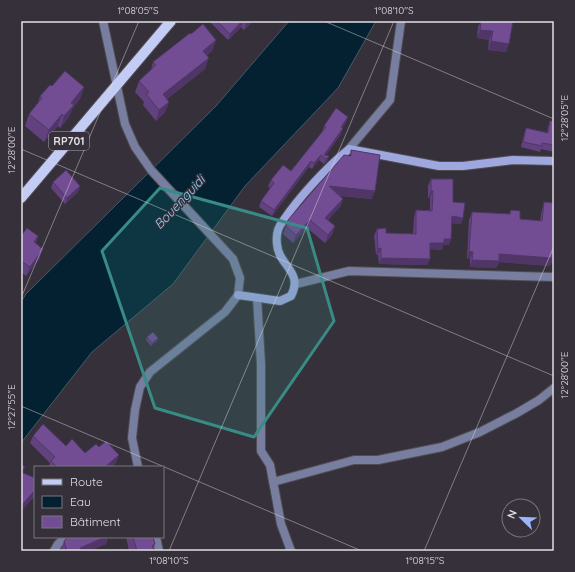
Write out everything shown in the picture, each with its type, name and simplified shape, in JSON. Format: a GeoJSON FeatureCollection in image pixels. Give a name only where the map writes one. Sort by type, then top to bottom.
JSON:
{"type":"FeatureCollection","features":[{"type":"Feature","properties":{"kind":"main road","name":"RP701"},"geometry":{"type":"LineString","coordinates":[[21,198],[171,21]]}},
{"type":"Feature","properties":{"kind":"main road"},"geometry":{"type":"LineString","coordinates":[[238,295],[280,301],[291,296],[296,284],[292,273],[277,246],[277,232],[282,222],[318,179],[349,149],[439,166],[463,166],[513,160],[554,161]]}},
{"type":"Feature","properties":{"kind":"street"},"geometry":{"type":"LineString","coordinates":[[103,21],[125,124],[135,147],[151,170],[233,259],[240,278],[238,295],[225,312],[150,372],[140,387],[135,410],[132,438],[138,466]]}},
{"type":"Feature","properties":{"kind":"street"},"geometry":{"type":"LineString","coordinates":[[349,149],[390,100],[401,21]]}},
{"type":"Feature","properties":{"kind":"street"},"geometry":{"type":"LineString","coordinates":[[296,284],[349,271],[554,277]]}},
{"type":"Feature","properties":{"kind":"street"},"geometry":{"type":"LineString","coordinates":[[257,298],[261,364],[260,445],[261,451],[270,465],[280,524],[291,551]]}},
{"type":"Feature","properties":{"kind":"street"},"geometry":{"type":"LineString","coordinates":[[274,482],[354,460],[378,460],[442,447],[480,432],[517,413],[539,400],[554,388]]}},
{"type":"Feature","properties":{"kind":"street"},"geometry":{"type":"LineString","coordinates":[[54,551],[58,544],[65,538]]}},
{"type":"Feature","properties":{"kind":"street"},"geometry":{"type":"LineString","coordinates":[[156,538],[159,551]]}},
{"type":"Feature","properties":{"kind":"highlighted area"},"geometry":{"type":"Polygon","coordinates":[[[160,188],[307,228],[334,321],[254,437],[155,408],[102,251],[160,188]]]}},
{"type":"Feature","properties":{"kind":"water","name":"Bouenguidi"},"geometry":{"type":"Polygon","coordinates":[[[289,21],[376,21],[338,88],[245,186],[173,284],[92,352],[21,443],[21,302],[26,294],[216,106],[289,21]]]}},
{"type":"Feature","properties":{"kind":"building"},"geometry":{"type":"Polygon","coordinates":[[[217,21],[242,21],[230,34],[217,21]]]}},
{"type":"Feature","properties":{"kind":"building"},"geometry":{"type":"Polygon","coordinates":[[[481,21],[513,21],[509,44],[491,41],[493,31],[480,30],[481,21]]]}},
{"type":"Feature","properties":{"kind":"building"},"geometry":{"type":"Polygon","coordinates":[[[203,24],[216,40],[203,51],[209,58],[163,94],[169,102],[159,110],[146,94],[149,92],[139,81],[156,65],[153,62],[203,24]]]}},
{"type":"Feature","properties":{"kind":"building"},"geometry":{"type":"Polygon","coordinates":[[[65,71],[84,87],[71,103],[74,105],[64,116],[62,114],[49,130],[29,114],[42,98],[40,96],[50,85],[52,86],[65,71]]]}},
{"type":"Feature","properties":{"kind":"building"},"geometry":{"type":"Polygon","coordinates":[[[336,108],[348,117],[341,127],[343,128],[324,155],[329,156],[326,159],[321,155],[314,163],[311,161],[274,210],[261,201],[274,183],[271,180],[283,165],[291,171],[326,127],[324,126],[336,108]]]}},
{"type":"Feature","properties":{"kind":"building"},"geometry":{"type":"Polygon","coordinates":[[[550,121],[554,121],[554,145],[542,143],[542,146],[523,142],[526,128],[548,133],[550,121]]]}},
{"type":"Feature","properties":{"kind":"building"},"geometry":{"type":"Polygon","coordinates":[[[351,150],[380,155],[375,191],[329,186],[343,199],[325,218],[335,226],[328,235],[310,220],[296,235],[286,226],[288,220],[344,155],[351,156],[351,150]]]}},
{"type":"Feature","properties":{"kind":"building"},"geometry":{"type":"Polygon","coordinates":[[[66,170],[80,186],[67,198],[53,182],[66,170]]]}},
{"type":"Feature","properties":{"kind":"building"},"geometry":{"type":"Polygon","coordinates":[[[431,179],[453,179],[453,202],[465,203],[463,218],[452,216],[451,239],[444,239],[444,243],[430,243],[430,259],[381,258],[381,248],[378,249],[377,229],[386,228],[386,233],[416,234],[416,210],[432,211],[433,191],[431,191],[431,179]]]}},
{"type":"Feature","properties":{"kind":"building"},"geometry":{"type":"Polygon","coordinates":[[[544,202],[554,203],[554,255],[552,255],[552,258],[499,254],[499,261],[472,260],[473,252],[469,251],[472,212],[510,214],[511,210],[520,211],[520,219],[542,221],[544,202]]]}},
{"type":"Feature","properties":{"kind":"building"},"geometry":{"type":"Polygon","coordinates":[[[27,228],[38,236],[34,242],[43,249],[30,267],[21,261],[21,236],[27,228]]]}},
{"type":"Feature","properties":{"kind":"building"},"geometry":{"type":"Polygon","coordinates":[[[153,332],[158,338],[152,343],[147,337],[153,332]]]}},
{"type":"Feature","properties":{"kind":"building"},"geometry":{"type":"Polygon","coordinates":[[[43,424],[66,446],[72,439],[85,453],[96,444],[99,447],[106,441],[119,455],[106,466],[56,466],[51,461],[55,457],[33,436],[43,424]]]}},
{"type":"Feature","properties":{"kind":"building"},"geometry":{"type":"Polygon","coordinates":[[[21,464],[25,467],[21,471],[21,464]]]}},
{"type":"Feature","properties":{"kind":"building"},"geometry":{"type":"Polygon","coordinates":[[[21,472],[34,478],[34,491],[21,506],[21,472]]]}},
{"type":"Feature","properties":{"kind":"building"},"geometry":{"type":"Polygon","coordinates":[[[67,538],[103,538],[80,548],[81,551],[67,551],[64,541],[67,538]]]}},
{"type":"Feature","properties":{"kind":"building"},"geometry":{"type":"Polygon","coordinates":[[[133,538],[153,538],[155,544],[152,546],[155,551],[137,551],[133,538]]]}}]}
